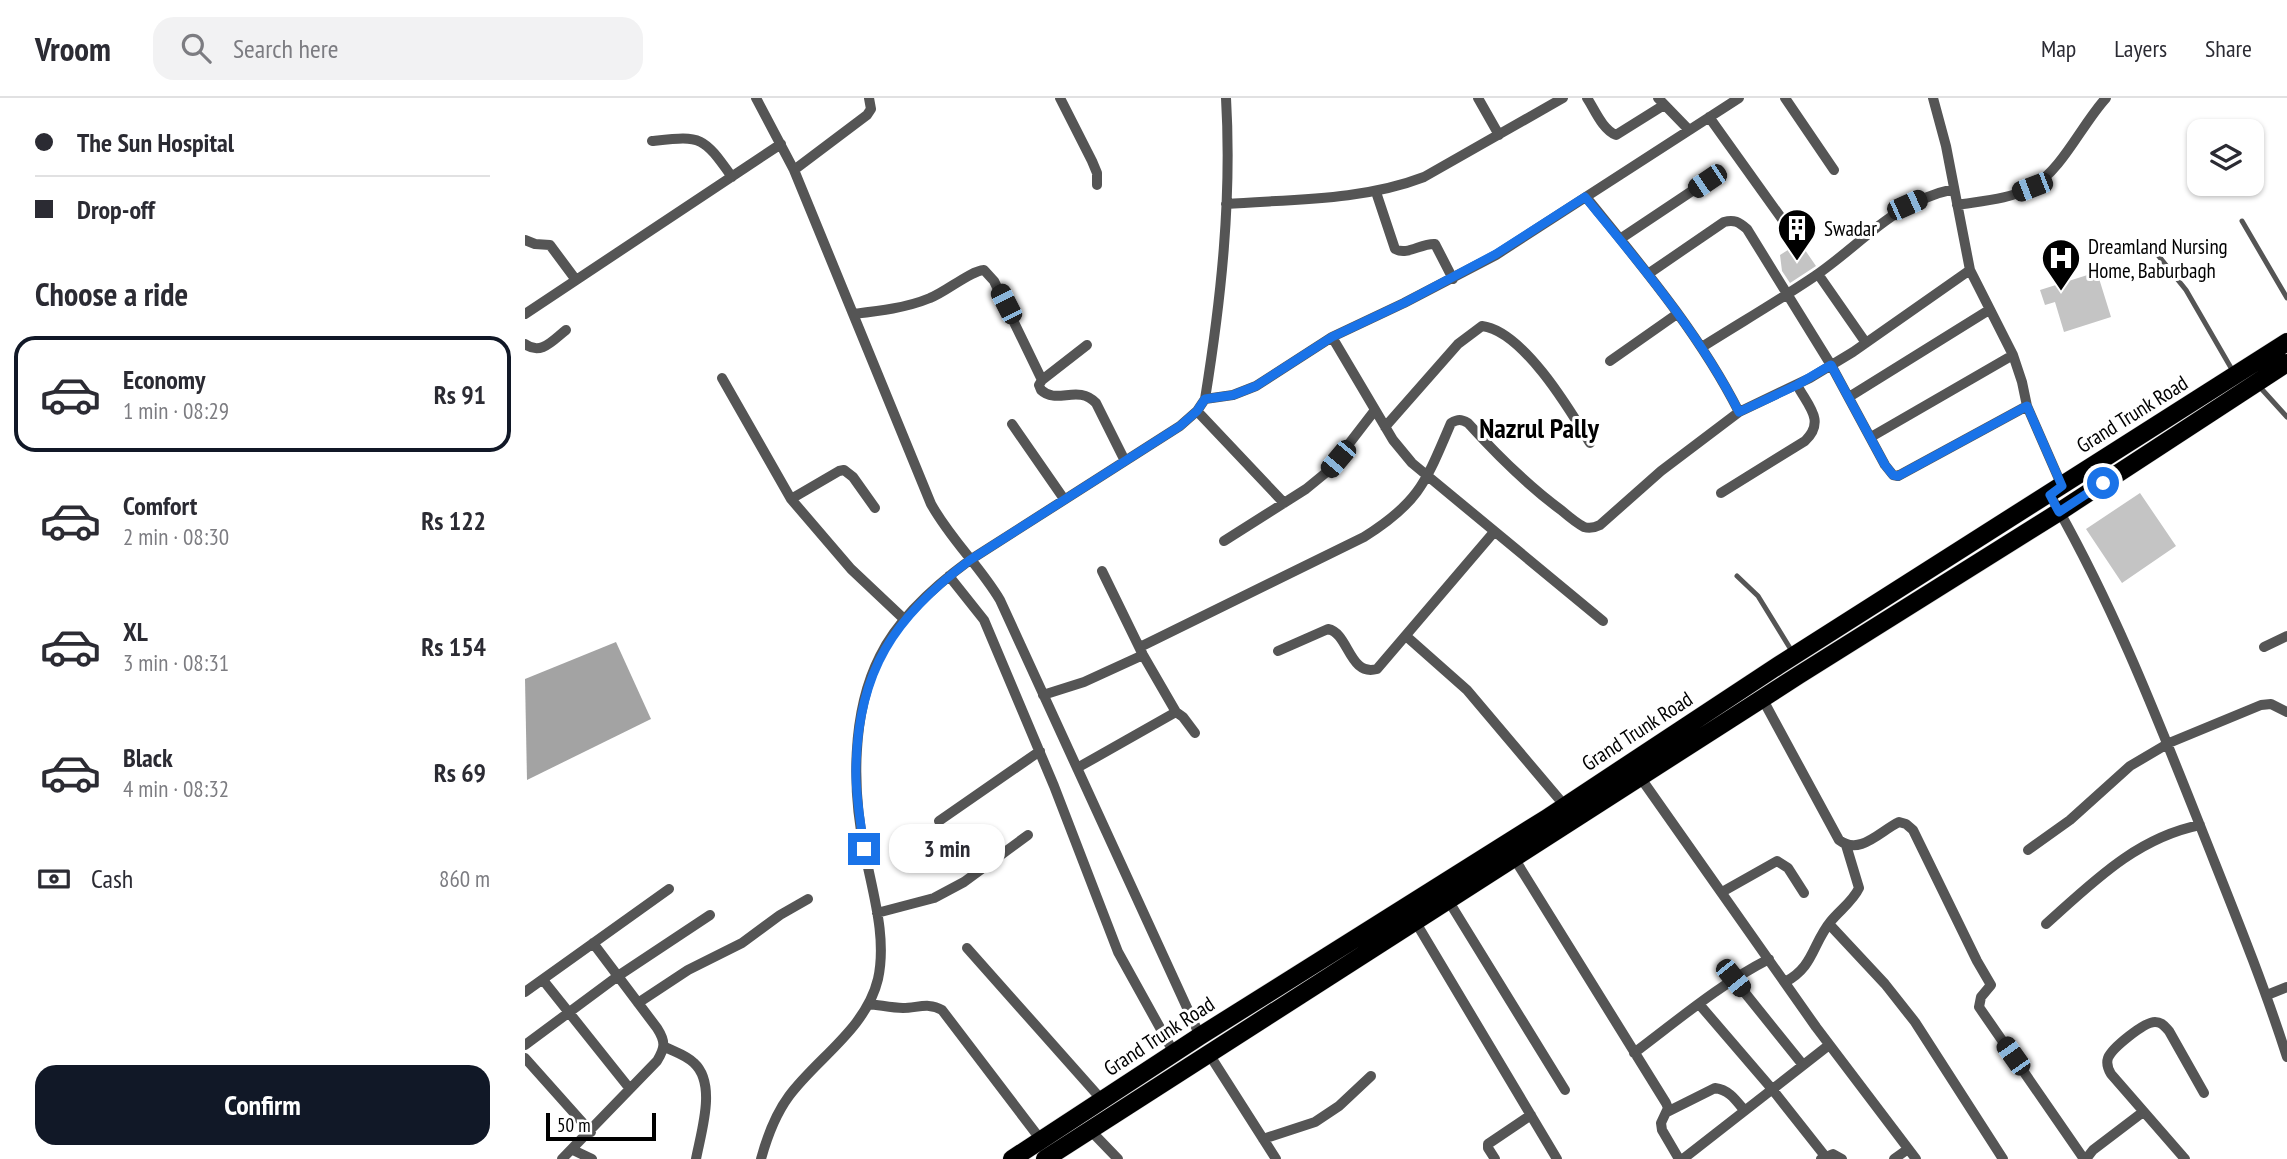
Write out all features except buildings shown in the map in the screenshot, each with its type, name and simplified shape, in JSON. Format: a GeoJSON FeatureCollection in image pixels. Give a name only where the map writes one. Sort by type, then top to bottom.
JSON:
{"type":"FeatureCollection","features":[{"type":"Feature","properties":{"kind":"main road","name":"Grand Trunk Road"},"geometry":{"type":"LineString","coordinates":[[1012,1159],[1200,1036],[1565,806],[1795,655],[2287,342]]}},
{"type":"Feature","properties":{"kind":"main road","name":"Grand Trunk Road"},"geometry":{"type":"LineString","coordinates":[[1045,1159],[1762,698],[2059,512],[2287,363]]}},
{"type":"Feature","properties":{"kind":"street"},"geometry":{"type":"LineString","coordinates":[[756,98],[794,170],[930,504],[946,531],[985,574],[1000,600],[1200,1036]]}},
{"type":"Feature","properties":{"kind":"street"},"geometry":{"type":"LineString","coordinates":[[794,170],[867,115],[871,109],[869,98]]}},
{"type":"Feature","properties":{"kind":"street"},"geometry":{"type":"LineString","coordinates":[[1060,98],[1092,161],[1097,173],[1097,185]]}},
{"type":"Feature","properties":{"kind":"street"},"geometry":{"type":"LineString","coordinates":[[761,1159],[776,1116],[789,1095],[839,1044],[869,1004],[878,980],[881,954],[877,913],[864,849],[856,769],[862,704],[880,655],[904,619],[949,576],[1180,426],[1197,411],[1205,399],[1224,265],[1228,133],[1226,98]]}},
{"type":"Feature","properties":{"kind":"street"},"geometry":{"type":"LineString","coordinates":[[1478,98],[1499,135]]}},
{"type":"Feature","properties":{"kind":"street"},"geometry":{"type":"LineString","coordinates":[[1226,204],[1376,192],[1400,187],[1424,177],[1563,98]]}},
{"type":"Feature","properties":{"kind":"street"},"geometry":{"type":"LineString","coordinates":[[1587,98],[1610,133],[1616,135],[1661,102],[1689,130]]}},
{"type":"Feature","properties":{"kind":"street"},"geometry":{"type":"LineString","coordinates":[[1205,399],[1233,395],[1256,386],[1332,337],[1453,279],[1739,98]]}},
{"type":"Feature","properties":{"kind":"street"},"geometry":{"type":"LineString","coordinates":[[1785,98],[1834,170]]}},
{"type":"Feature","properties":{"kind":"street"},"geometry":{"type":"LineString","coordinates":[[1933,98],[1970,270],[2013,355],[2027,406],[2056,490],[2059,512],[2112,615],[2169,743],[2267,995],[2287,1057]]}},
{"type":"Feature","properties":{"kind":"street"},"geometry":{"type":"LineString","coordinates":[[2087,98],[2095,110]]}},
{"type":"Feature","properties":{"kind":"street"},"geometry":{"type":"LineString","coordinates":[[1957,205],[2015,194],[2032,187],[2048,174],[2106,98]]}},
{"type":"Feature","properties":{"kind":"street"},"geometry":{"type":"LineString","coordinates":[[1709,117],[1787,226]]}},
{"type":"Feature","properties":{"kind":"street"},"geometry":{"type":"LineString","coordinates":[[652,141],[690,137],[699,139],[714,151],[732,177]]}},
{"type":"Feature","properties":{"kind":"street"},"geometry":{"type":"LineString","coordinates":[[525,314],[781,145]]}},
{"type":"Feature","properties":{"kind":"street"},"geometry":{"type":"LineString","coordinates":[[1620,239],[1707,181]]}},
{"type":"Feature","properties":{"kind":"street"},"geometry":{"type":"LineString","coordinates":[[1702,347],[1818,274],[1907,205],[1954,189]]}},
{"type":"Feature","properties":{"kind":"street"},"geometry":{"type":"LineString","coordinates":[[1376,192],[1395,249],[1404,252],[1435,244],[1453,279]]}},
{"type":"Feature","properties":{"kind":"street"},"geometry":{"type":"LineString","coordinates":[[1585,197],[1648,274],[1702,347],[1739,412]]}},
{"type":"Feature","properties":{"kind":"street"},"geometry":{"type":"LineString","coordinates":[[1648,274],[1724,222],[1732,220],[1747,229],[1831,365],[1889,471],[1898,476],[2027,406]]}},
{"type":"Feature","properties":{"kind":"street"},"geometry":{"type":"LineString","coordinates":[[525,240],[550,245],[576,280]]}},
{"type":"Feature","properties":{"kind":"street"},"geometry":{"type":"LineString","coordinates":[[853,314],[921,302],[950,289],[978,270],[984,270],[994,281],[1042,380]]}},
{"type":"Feature","properties":{"kind":"street"},"geometry":{"type":"LineString","coordinates":[[1044,695],[1084,682],[1389,522],[1410,503],[1427,478],[1451,423],[1462,419],[1538,493],[1585,527],[1600,526],[1661,471],[1739,412],[1797,385],[1831,365],[1970,270]]}},
{"type":"Feature","properties":{"kind":"street"},"geometry":{"type":"LineString","coordinates":[[1818,274],[1865,343]]}},
{"type":"Feature","properties":{"kind":"street"},"geometry":{"type":"LineString","coordinates":[[1849,397],[1989,310]]}},
{"type":"Feature","properties":{"kind":"street"},"geometry":{"type":"LineString","coordinates":[[1610,361],[1677,314]]}},
{"type":"Feature","properties":{"kind":"street"},"geometry":{"type":"LineString","coordinates":[[1385,427],[1458,344],[1482,326],[1493,327],[1525,352],[1562,397],[1590,443]]}},
{"type":"Feature","properties":{"kind":"street"},"geometry":{"type":"LineString","coordinates":[[525,344],[536,350],[542,349],[566,330]]}},
{"type":"Feature","properties":{"kind":"street"},"geometry":{"type":"LineString","coordinates":[[1332,337],[1399,448],[1427,478],[1603,621]]}},
{"type":"Feature","properties":{"kind":"street"},"geometry":{"type":"LineString","coordinates":[[1087,345],[1039,385],[1045,394],[1052,396],[1084,394],[1091,397],[1125,461]]}},
{"type":"Feature","properties":{"kind":"street"},"geometry":{"type":"LineString","coordinates":[[1871,437],[2013,355]]}},
{"type":"Feature","properties":{"kind":"street"},"geometry":{"type":"LineString","coordinates":[[722,378],[791,499],[851,569],[904,619]]}},
{"type":"Feature","properties":{"kind":"street"},"geometry":{"type":"LineString","coordinates":[[1721,493],[1812,434],[1816,428],[1816,420],[1797,385]]}},
{"type":"Feature","properties":{"kind":"street"},"geometry":{"type":"LineString","coordinates":[[1224,541],[1328,471],[1375,410]]}},
{"type":"Feature","properties":{"kind":"street"},"geometry":{"type":"LineString","coordinates":[[1197,411],[1284,503]]}},
{"type":"Feature","properties":{"kind":"street"},"geometry":{"type":"LineString","coordinates":[[1012,424],[1064,499]]}},
{"type":"Feature","properties":{"kind":"street"},"geometry":{"type":"LineString","coordinates":[[791,499],[844,470],[853,477],[875,509]]}},
{"type":"Feature","properties":{"kind":"street"},"geometry":{"type":"LineString","coordinates":[[1278,651],[1328,629],[1334,630],[1356,663],[1370,671],[1383,663],[1494,532]]}},
{"type":"Feature","properties":{"kind":"street"},"geometry":{"type":"LineString","coordinates":[[1102,571],[1175,712],[1183,717],[1195,733]]}},
{"type":"Feature","properties":{"kind":"street"},"geometry":{"type":"LineString","coordinates":[[949,576],[984,620],[1040,751],[1118,951],[1174,1053]]}},
{"type":"Feature","properties":{"kind":"street"},"geometry":{"type":"LineString","coordinates":[[1406,636],[1467,690],[1565,806]]}},
{"type":"Feature","properties":{"kind":"street"},"geometry":{"type":"LineString","coordinates":[[2264,647],[2287,636]]}},
{"type":"Feature","properties":{"kind":"street"},"geometry":{"type":"LineString","coordinates":[[1762,698],[1839,840],[1846,845],[1855,846],[1899,822],[1913,830],[1991,985],[1978,1002],[1979,1007],[2085,1159],[2143,1112]]}},
{"type":"Feature","properties":{"kind":"street"},"geometry":{"type":"LineString","coordinates":[[2028,850],[2070,820],[2130,766],[2169,743],[2261,705],[2271,704],[2287,712]]}},
{"type":"Feature","properties":{"kind":"street"},"geometry":{"type":"LineString","coordinates":[[1077,768],[1175,712]]}},
{"type":"Feature","properties":{"kind":"street"},"geometry":{"type":"LineString","coordinates":[[939,821],[1040,751]]}},
{"type":"Feature","properties":{"kind":"street"},"geometry":{"type":"LineString","coordinates":[[1640,777],[1829,1045],[1916,1159]]}},
{"type":"Feature","properties":{"kind":"street"},"geometry":{"type":"LineString","coordinates":[[2046,924],[2096,880],[2152,840],[2175,830],[2200,825]]}},
{"type":"Feature","properties":{"kind":"street"},"geometry":{"type":"LineString","coordinates":[[877,913],[934,898],[964,882],[1028,835]]}},
{"type":"Feature","properties":{"kind":"street"},"geometry":{"type":"LineString","coordinates":[[1785,982],[1805,968],[1829,924],[1855,897],[1859,888],[1846,845]]}},
{"type":"Feature","properties":{"kind":"street"},"geometry":{"type":"LineString","coordinates":[[1514,858],[1666,1103],[1667,1112]]}},
{"type":"Feature","properties":{"kind":"street"},"geometry":{"type":"LineString","coordinates":[[1722,892],[1777,861],[1788,868],[1804,893]]}},
{"type":"Feature","properties":{"kind":"street"},"geometry":{"type":"LineString","coordinates":[[525,992],[670,889]]}},
{"type":"Feature","properties":{"kind":"street"},"geometry":{"type":"LineString","coordinates":[[638,1003],[688,970],[742,943],[780,915],[808,899]]}},
{"type":"Feature","properties":{"kind":"street"},"geometry":{"type":"LineString","coordinates":[[1448,900],[1565,1090]]}},
{"type":"Feature","properties":{"kind":"street"},"geometry":{"type":"LineString","coordinates":[[525,1045],[618,976],[710,915]]}},
{"type":"Feature","properties":{"kind":"street"},"geometry":{"type":"LineString","coordinates":[[1415,921],[1557,1159]]}},
{"type":"Feature","properties":{"kind":"street"},"geometry":{"type":"LineString","coordinates":[[1829,924],[1885,984],[1915,1022],[2004,1159]]}},
{"type":"Feature","properties":{"kind":"street"},"geometry":{"type":"LineString","coordinates":[[562,1159],[657,1061],[665,1048],[663,1038],[593,943]]}},
{"type":"Feature","properties":{"kind":"street"},"geometry":{"type":"LineString","coordinates":[[967,948],[1102,1100]]}},
{"type":"Feature","properties":{"kind":"street"},"geometry":{"type":"LineString","coordinates":[[1634,1053],[1733,978],[1769,960]]}},
{"type":"Feature","properties":{"kind":"street"},"geometry":{"type":"LineString","coordinates":[[1733,978],[1803,1065]]}},
{"type":"Feature","properties":{"kind":"street"},"geometry":{"type":"LineString","coordinates":[[543,980],[630,1089]]}},
{"type":"Feature","properties":{"kind":"street"},"geometry":{"type":"LineString","coordinates":[[2267,995],[2287,987]]}},
{"type":"Feature","properties":{"kind":"street"},"geometry":{"type":"LineString","coordinates":[[869,1004],[901,1008],[927,1005],[942,1010],[1041,1140]]}},
{"type":"Feature","properties":{"kind":"street"},"geometry":{"type":"LineString","coordinates":[[1699,1004],[1772,1088],[1823,1158],[1832,1154],[1842,1159]]}},
{"type":"Feature","properties":{"kind":"street"},"geometry":{"type":"LineString","coordinates":[[2185,1159],[2111,1074],[2107,1060],[2119,1045],[2146,1024],[2162,1023],[2204,1093]]}},
{"type":"Feature","properties":{"kind":"street"},"geometry":{"type":"LineString","coordinates":[[1744,1110],[1732,1095],[1715,1088],[1667,1112],[1661,1123],[1662,1130],[1681,1159],[1829,1045]]}},
{"type":"Feature","properties":{"kind":"street"},"geometry":{"type":"LineString","coordinates":[[665,1048],[686,1057],[703,1074],[707,1088],[696,1159]]}},
{"type":"Feature","properties":{"kind":"street"},"geometry":{"type":"LineString","coordinates":[[1209,1054],[1276,1159]]}},
{"type":"Feature","properties":{"kind":"street"},"geometry":{"type":"LineString","coordinates":[[525,1058],[591,1132]]}},
{"type":"Feature","properties":{"kind":"street"},"geometry":{"type":"LineString","coordinates":[[1263,1139],[1315,1122],[1339,1106],[1371,1076]]}},
{"type":"Feature","properties":{"kind":"street"},"geometry":{"type":"LineString","coordinates":[[1495,1159],[1488,1144],[1531,1115]]}},
{"type":"Feature","properties":{"kind":"street"},"geometry":{"type":"LineString","coordinates":[[1090,1130],[1118,1159]]}},
{"type":"Feature","properties":{"kind":"street"},"geometry":{"type":"LineString","coordinates":[[1894,1159],[1909,1149]]}},
{"type":"Feature","properties":{"kind":"street"},"geometry":{"type":"LineString","coordinates":[[573,1150],[592,1159]]}},
{"type":"Feature","properties":{"kind":"lane"},"geometry":{"type":"LineString","coordinates":[[2242,222],[2287,298]]}},
{"type":"Feature","properties":{"kind":"lane"},"geometry":{"type":"LineString","coordinates":[[2153,249],[2186,290],[2235,376]]}},
{"type":"Feature","properties":{"kind":"lane"},"geometry":{"type":"LineString","coordinates":[[2256,383],[2287,417]]}},
{"type":"Feature","properties":{"kind":"lane"},"geometry":{"type":"LineString","coordinates":[[1737,576],[1764,604],[1795,655]]}},
{"type":"Feature","properties":{"kind":"shaded area"},"geometry":{"type":"Polygon","coordinates":[[[616,642],[651,719],[527,780],[525,679],[616,642]]]}},
{"type":"Feature","properties":{"kind":"place","name":"Swadar"},"geometry":{"type":"Point","coordinates":[1797,262]}},
{"type":"Feature","properties":{"kind":"place","name":"Dreamland Nursing Home, Baburbagh"},"geometry":{"type":"Point","coordinates":[2061,292]}},
{"type":"Feature","properties":{"kind":"district","name":"Nazrul Pally"},"geometry":{"type":"Point","coordinates":[1539,427]}},
{"type":"Feature","properties":{"kind":"route"},"geometry":{"type":"LineString","coordinates":[[864,849],[856,769],[862,704],[880,655],[904,619],[949,576],[1180,426],[1197,411],[1205,399],[1233,395],[1256,386],[1332,337],[1453,279],[1585,197],[1648,274],[1702,347],[1739,412],[1797,385],[1831,365],[1893,475],[1898,476],[2027,406],[2062,486],[2050,495],[2059,512],[2103,483]]}}]}
